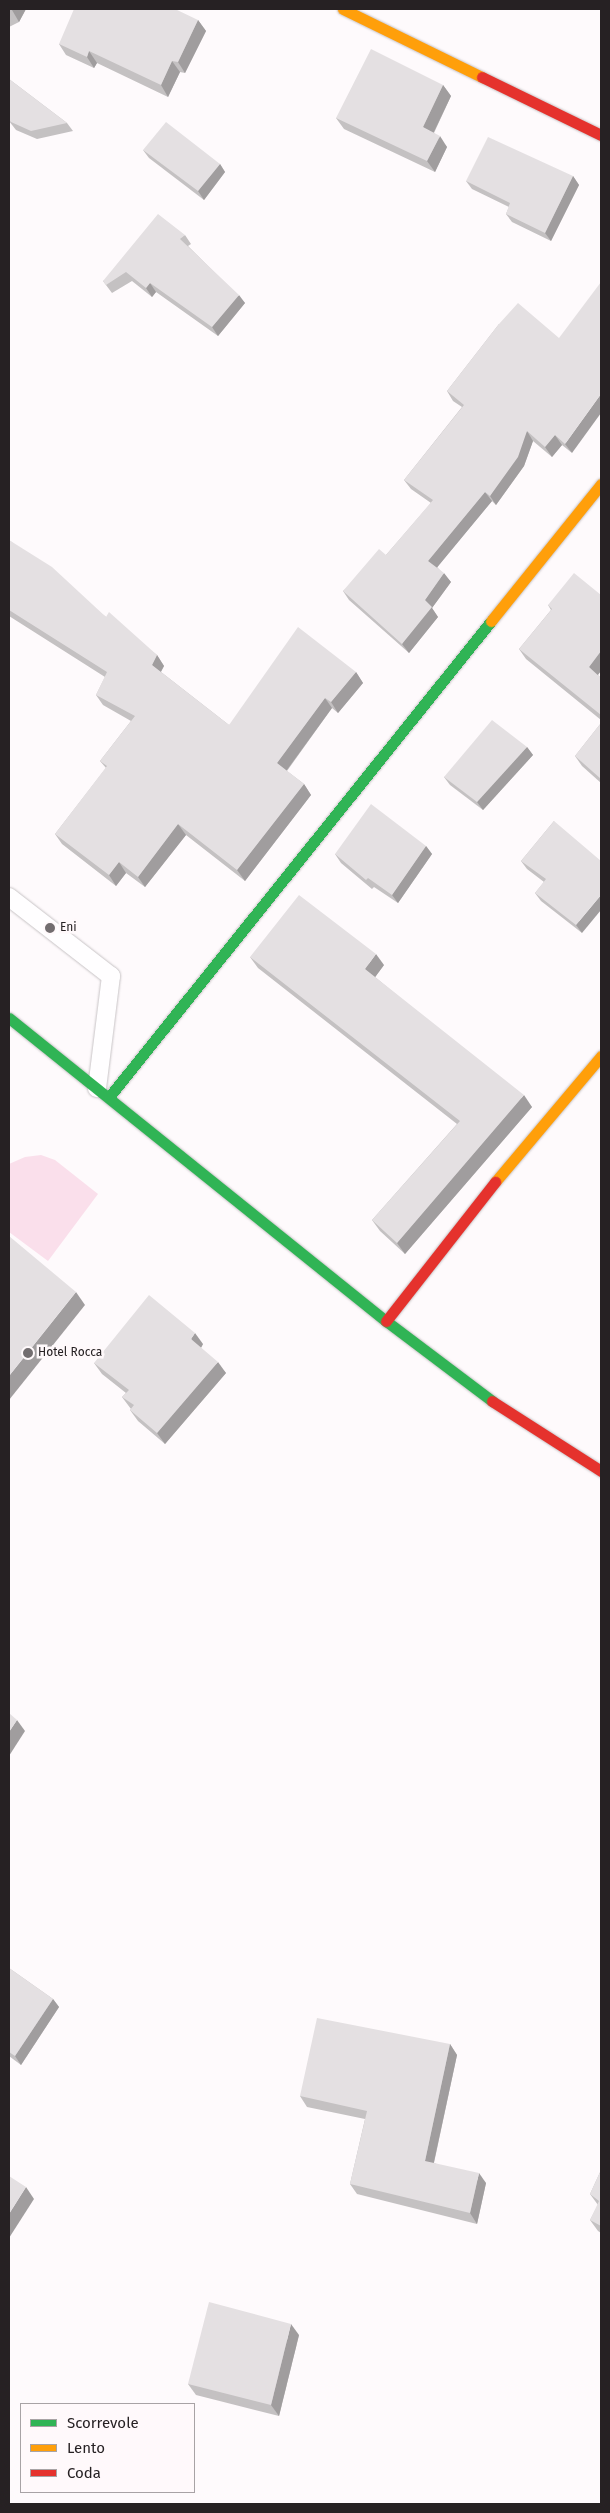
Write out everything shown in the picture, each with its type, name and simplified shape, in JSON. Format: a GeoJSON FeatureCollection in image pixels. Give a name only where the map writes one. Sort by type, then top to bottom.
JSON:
{"type":"FeatureCollection","features":[{"type":"Feature","properties":{"kind":"street"},"geometry":{"type":"LineString","coordinates":[[344,9],[601,135]]}},
{"type":"Feature","properties":{"kind":"street"},"geometry":{"type":"LineString","coordinates":[[103,1093],[601,484]]}},
{"type":"Feature","properties":{"kind":"street"},"geometry":{"type":"LineString","coordinates":[[9,1018],[386,1321],[499,1406],[601,1471]]}},
{"type":"Feature","properties":{"kind":"street"},"geometry":{"type":"LineString","coordinates":[[386,1321],[528,1142],[601,1056]]}},
{"type":"Feature","properties":{"kind":"lane"},"geometry":{"type":"LineString","coordinates":[[9,897],[111,976],[103,1093]]}},
{"type":"Feature","properties":{"kind":"shaded area"},"geometry":{"type":"Polygon","coordinates":[[[41,1155],[55,1160],[98,1194],[48,1261],[9,1232],[9,1164],[25,1157],[41,1155]]]}},
{"type":"Feature","properties":{"kind":"building"},"geometry":{"type":"Polygon","coordinates":[[[74,9],[175,9],[198,20],[178,62],[172,61],[161,85],[89,51],[87,57],[59,44],[74,9]]]}},
{"type":"Feature","properties":{"kind":"building"},"geometry":{"type":"Polygon","coordinates":[[[371,49],[443,85],[423,127],[440,136],[427,161],[336,118],[371,49]]]}},
{"type":"Feature","properties":{"kind":"building"},"geometry":{"type":"Polygon","coordinates":[[[9,79],[67,123],[31,131],[11,122],[9,120],[9,79]]]}},
{"type":"Feature","properties":{"kind":"building"},"geometry":{"type":"Polygon","coordinates":[[[166,122],[220,164],[198,191],[143,150],[166,122]]]}},
{"type":"Feature","properties":{"kind":"building"},"geometry":{"type":"Polygon","coordinates":[[[488,137],[573,176],[545,233],[506,214],[510,203],[466,181],[488,137]]]}},
{"type":"Feature","properties":{"kind":"building"},"geometry":{"type":"Polygon","coordinates":[[[158,214],[185,235],[180,239],[239,295],[212,327],[150,283],[146,288],[126,272],[106,285],[103,281],[158,214]]]}},
{"type":"Feature","properties":{"kind":"building"},"geometry":{"type":"Polygon","coordinates":[[[601,282],[601,394],[565,444],[555,435],[545,447],[527,431],[518,457],[490,496],[485,492],[428,561],[444,573],[425,600],[432,607],[402,644],[343,591],[379,549],[386,555],[433,500],[404,480],[464,405],[447,391],[499,324],[518,303],[559,338],[601,282]]]}},
{"type":"Feature","properties":{"kind":"building"},"geometry":{"type":"Polygon","coordinates":[[[9,540],[52,567],[106,617],[109,612],[157,655],[152,665],[229,725],[298,627],[356,672],[331,702],[325,698],[277,763],[304,784],[237,870],[178,824],[138,877],[119,862],[109,875],[55,834],[107,766],[100,761],[135,716],[96,695],[107,672],[9,610],[9,540]]]}},
{"type":"Feature","properties":{"kind":"building"},"geometry":{"type":"Polygon","coordinates":[[[574,573],[601,595],[601,651],[589,667],[601,678],[601,715],[519,649],[552,609],[548,605],[574,573]]]}},
{"type":"Feature","properties":{"kind":"building"},"geometry":{"type":"Polygon","coordinates":[[[492,720],[527,747],[477,802],[444,777],[492,720]]]}},
{"type":"Feature","properties":{"kind":"building"},"geometry":{"type":"Polygon","coordinates":[[[601,723],[601,779],[575,756],[601,723]]]}},
{"type":"Feature","properties":{"kind":"building"},"geometry":{"type":"Polygon","coordinates":[[[371,804],[426,846],[392,895],[368,878],[366,880],[335,854],[371,804]]]}},
{"type":"Feature","properties":{"kind":"building"},"geometry":{"type":"Polygon","coordinates":[[[554,821],[601,861],[601,895],[576,925],[535,893],[546,879],[521,861],[554,821]]]}},
{"type":"Feature","properties":{"kind":"building"},"geometry":{"type":"Polygon","coordinates":[[[299,895],[376,954],[365,969],[524,1095],[397,1243],[372,1220],[460,1121],[250,957],[299,895]]]}},
{"type":"Feature","properties":{"kind":"building","name":"Hotel Rocca"},"geometry":{"type":"Polygon","coordinates":[[[9,1236],[76,1292],[9,1376],[9,1236]]]}},
{"type":"Feature","properties":{"kind":"building"},"geometry":{"type":"Polygon","coordinates":[[[149,1295],[195,1333],[191,1339],[218,1362],[157,1433],[130,1410],[134,1405],[122,1397],[129,1390],[94,1363],[149,1295]]]}},
{"type":"Feature","properties":{"kind":"building"},"geometry":{"type":"Polygon","coordinates":[[[9,1713],[17,1720],[9,1732],[9,1713]]]}},
{"type":"Feature","properties":{"kind":"building"},"geometry":{"type":"Polygon","coordinates":[[[9,1968],[53,1999],[15,2056],[9,2052],[9,1968]]]}},
{"type":"Feature","properties":{"kind":"building"},"geometry":{"type":"Polygon","coordinates":[[[317,2018],[450,2044],[425,2161],[479,2173],[470,2213],[350,2184],[367,2111],[300,2096],[317,2018]]]}},
{"type":"Feature","properties":{"kind":"building"},"geometry":{"type":"Polygon","coordinates":[[[601,2170],[601,2226],[590,2220],[599,2201],[590,2194],[601,2170]]]}},
{"type":"Feature","properties":{"kind":"building"},"geometry":{"type":"Polygon","coordinates":[[[9,2176],[26,2187],[9,2214],[9,2176]]]}},
{"type":"Feature","properties":{"kind":"building"},"geometry":{"type":"Polygon","coordinates":[[[209,2302],[291,2324],[271,2405],[188,2384],[209,2302]]]}},
{"type":"Feature","properties":{"kind":"traffic: fast"},"geometry":{"type":"LineString","coordinates":[[109,1097],[491,621]]}},
{"type":"Feature","properties":{"kind":"traffic: fast"},"geometry":{"type":"LineString","coordinates":[[9,1018],[386,1321],[492,1401]]}},
{"type":"Feature","properties":{"kind":"traffic: slow"},"geometry":{"type":"LineString","coordinates":[[343,9],[482,77]]}},
{"type":"Feature","properties":{"kind":"traffic: slow"},"geometry":{"type":"LineString","coordinates":[[491,621],[601,484]]}},
{"type":"Feature","properties":{"kind":"traffic: slow"},"geometry":{"type":"LineString","coordinates":[[495,1182],[601,1056]]}},
{"type":"Feature","properties":{"kind":"traffic: jam"},"geometry":{"type":"LineString","coordinates":[[482,77],[601,135]]}},
{"type":"Feature","properties":{"kind":"traffic: jam"},"geometry":{"type":"LineString","coordinates":[[386,1321],[495,1182]]}},
{"type":"Feature","properties":{"kind":"traffic: jam"},"geometry":{"type":"LineString","coordinates":[[492,1401],[601,1471]]}},
{"type":"Feature","properties":{"kind":"place","name":"Eni"},"geometry":{"type":"Point","coordinates":[50,928]}},
{"type":"Feature","properties":{"kind":"place","name":"Hotel Rocca"},"geometry":{"type":"Point","coordinates":[28,1353]}}]}
